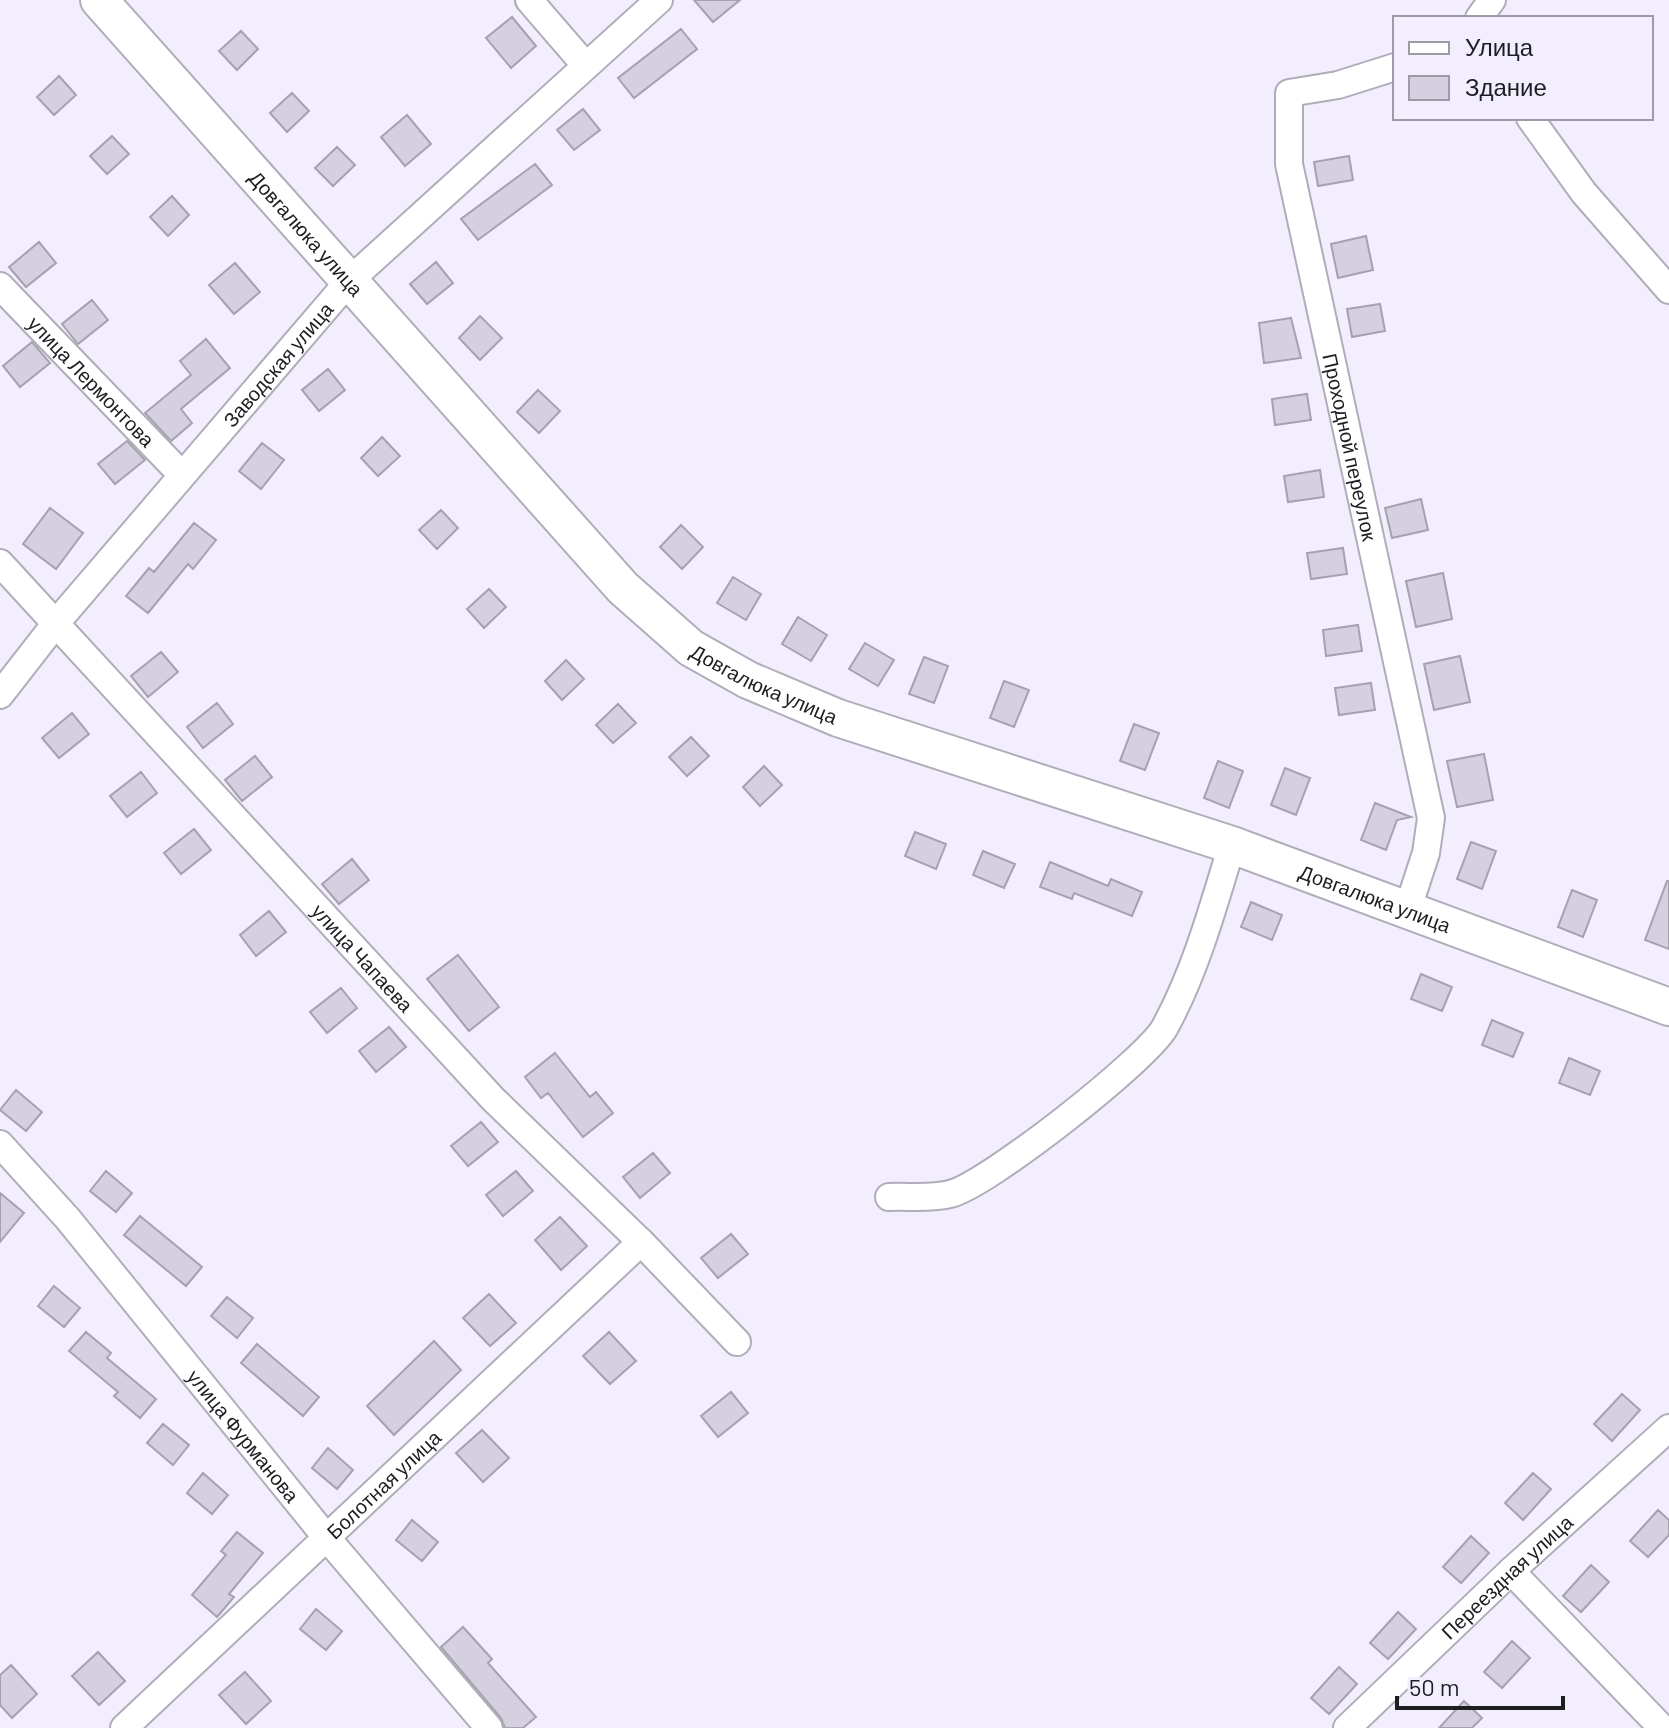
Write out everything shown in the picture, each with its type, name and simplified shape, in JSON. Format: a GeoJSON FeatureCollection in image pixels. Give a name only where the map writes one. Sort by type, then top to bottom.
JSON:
{"type":"FeatureCollection","features":[{"type":"Feature","properties":{"kind":"street","name":"Довгалюка улица"},"geometry":{"type":"LineString","coordinates":[[99,0],[623,588],[691,648],[748,680],[838,718],[1232,845],[1669,1007]]}},
{"type":"Feature","properties":{"kind":"street"},"geometry":{"type":"LineString","coordinates":[[529,0],[586,66]]}},
{"type":"Feature","properties":{"kind":"street","name":"Заводская улица"},"geometry":{"type":"LineString","coordinates":[[0,695],[56,623],[349,281],[659,0]]}},
{"type":"Feature","properties":{"kind":"street","name":"Проходной переулок"},"geometry":{"type":"LineString","coordinates":[[1393,68],[1338,85],[1289,93],[1286,121],[1289,164],[1431,818],[1426,853],[1408,908]]}},
{"type":"Feature","properties":{"kind":"street"},"geometry":{"type":"LineString","coordinates":[[1531,120],[1584,193],[1669,290]]}},
{"type":"Feature","properties":{"kind":"street","name":"улица Лермонтова"},"geometry":{"type":"LineString","coordinates":[[0,286],[182,475]]}},
{"type":"Feature","properties":{"kind":"street","name":"улица Чапаева"},"geometry":{"type":"LineString","coordinates":[[0,563],[493,1099],[641,1242],[737,1342]]}},
{"type":"Feature","properties":{"kind":"street"},"geometry":{"type":"LineString","coordinates":[[889,1197],[951,1194],[1016,1156],[1103,1089],[1163,1031],[1200,948],[1232,845]]}},
{"type":"Feature","properties":{"kind":"street","name":"улица Фурманова"},"geometry":{"type":"LineString","coordinates":[[0,1144],[68,1219],[326,1537],[489,1728]]}},
{"type":"Feature","properties":{"kind":"street","name":"Болотная улица"},"geometry":{"type":"LineString","coordinates":[[124,1728],[641,1242]]}},
{"type":"Feature","properties":{"kind":"street","name":"Переездная улица"},"geometry":{"type":"LineString","coordinates":[[1347,1728],[1511,1571],[1669,1428]]}},
{"type":"Feature","properties":{"kind":"street"},"geometry":{"type":"LineString","coordinates":[[1511,1571],[1662,1728]]}},
{"type":"Feature","properties":{"kind":"building"},"geometry":{"type":"Polygon","coordinates":[[[694,0],[740,0],[713,22],[694,0]]]}},
{"type":"Feature","properties":{"kind":"building"},"geometry":{"type":"Polygon","coordinates":[[[512,17],[536,46],[511,68],[486,38],[512,17]]]}},
{"type":"Feature","properties":{"kind":"building"},"geometry":{"type":"Polygon","coordinates":[[[681,29],[697,49],[634,98],[618,78],[681,29]]]}},
{"type":"Feature","properties":{"kind":"building"},"geometry":{"type":"Polygon","coordinates":[[[241,31],[258,49],[237,70],[219,51],[241,31]]]}},
{"type":"Feature","properties":{"kind":"building"},"geometry":{"type":"Polygon","coordinates":[[[59,76],[76,95],[54,115],[37,97],[59,76]]]}},
{"type":"Feature","properties":{"kind":"building"},"geometry":{"type":"Polygon","coordinates":[[[292,93],[309,111],[287,132],[270,113],[292,93]]]}},
{"type":"Feature","properties":{"kind":"building"},"geometry":{"type":"Polygon","coordinates":[[[583,109],[600,130],[574,150],[557,130],[583,109]]]}},
{"type":"Feature","properties":{"kind":"building"},"geometry":{"type":"Polygon","coordinates":[[[407,115],[431,144],[405,166],[381,137],[407,115]]]}},
{"type":"Feature","properties":{"kind":"building"},"geometry":{"type":"Polygon","coordinates":[[[112,136],[129,154],[107,174],[90,156],[112,136]]]}},
{"type":"Feature","properties":{"kind":"building"},"geometry":{"type":"Polygon","coordinates":[[[337,147],[355,165],[333,186],[315,168],[337,147]]]}},
{"type":"Feature","properties":{"kind":"building"},"geometry":{"type":"Polygon","coordinates":[[[1349,156],[1353,180],[1318,186],[1314,162],[1349,156]]]}},
{"type":"Feature","properties":{"kind":"building"},"geometry":{"type":"Polygon","coordinates":[[[535,164],[552,185],[478,240],[461,219],[535,164]]]}},
{"type":"Feature","properties":{"kind":"building"},"geometry":{"type":"Polygon","coordinates":[[[172,196],[189,215],[168,236],[150,217],[172,196]]]}},
{"type":"Feature","properties":{"kind":"building"},"geometry":{"type":"Polygon","coordinates":[[[1366,236],[1373,270],[1338,278],[1331,244],[1366,236]]]}},
{"type":"Feature","properties":{"kind":"building"},"geometry":{"type":"Polygon","coordinates":[[[39,242],[56,263],[26,287],[9,267],[39,242]]]}},
{"type":"Feature","properties":{"kind":"building"},"geometry":{"type":"Polygon","coordinates":[[[436,262],[453,283],[427,304],[410,284],[436,262]]]}},
{"type":"Feature","properties":{"kind":"building"},"geometry":{"type":"Polygon","coordinates":[[[235,263],[260,292],[234,314],[209,285],[235,263]]]}},
{"type":"Feature","properties":{"kind":"building"},"geometry":{"type":"Polygon","coordinates":[[[92,300],[108,320],[78,344],[62,324],[92,300]]]}},
{"type":"Feature","properties":{"kind":"building"},"geometry":{"type":"Polygon","coordinates":[[[1380,304],[1385,331],[1352,337],[1347,309],[1380,304]]]}},
{"type":"Feature","properties":{"kind":"building"},"geometry":{"type":"Polygon","coordinates":[[[480,316],[502,338],[480,360],[459,338],[480,316]]]}},
{"type":"Feature","properties":{"kind":"building"},"geometry":{"type":"Polygon","coordinates":[[[1291,318],[1301,358],[1264,363],[1259,323],[1291,318]]]}},
{"type":"Feature","properties":{"kind":"building"},"geometry":{"type":"Polygon","coordinates":[[[206,339],[230,368],[181,409],[192,423],[171,441],[145,413],[191,375],[180,361],[206,339]]]}},
{"type":"Feature","properties":{"kind":"building"},"geometry":{"type":"Polygon","coordinates":[[[32,342],[50,363],[20,387],[3,366],[32,342]]]}},
{"type":"Feature","properties":{"kind":"building"},"geometry":{"type":"Polygon","coordinates":[[[328,369],[345,390],[319,411],[302,390],[328,369]]]}},
{"type":"Feature","properties":{"kind":"building"},"geometry":{"type":"Polygon","coordinates":[[[538,390],[560,411],[539,433],[517,412],[538,390]]]}},
{"type":"Feature","properties":{"kind":"building"},"geometry":{"type":"Polygon","coordinates":[[[1307,394],[1311,420],[1275,425],[1272,399],[1307,394]]]}},
{"type":"Feature","properties":{"kind":"building"},"geometry":{"type":"Polygon","coordinates":[[[382,437],[400,456],[378,476],[361,458],[382,437]]]}},
{"type":"Feature","properties":{"kind":"building"},"geometry":{"type":"Polygon","coordinates":[[[127,441],[145,460],[115,484],[98,464],[127,441]]]}},
{"type":"Feature","properties":{"kind":"building"},"geometry":{"type":"Polygon","coordinates":[[[262,443],[284,460],[261,489],[239,471],[262,443]]]}},
{"type":"Feature","properties":{"kind":"building"},"geometry":{"type":"Polygon","coordinates":[[[1320,470],[1324,497],[1288,502],[1284,476],[1320,470]]]}},
{"type":"Feature","properties":{"kind":"building"},"geometry":{"type":"Polygon","coordinates":[[[1421,499],[1428,530],[1392,538],[1385,508],[1421,499]]]}},
{"type":"Feature","properties":{"kind":"building"},"geometry":{"type":"Polygon","coordinates":[[[50,508],[83,533],[56,569],[23,544],[50,508]]]}},
{"type":"Feature","properties":{"kind":"building"},"geometry":{"type":"Polygon","coordinates":[[[441,510],[458,528],[437,549],[419,530],[441,510]]]}},
{"type":"Feature","properties":{"kind":"building"},"geometry":{"type":"Polygon","coordinates":[[[194,523],[216,540],[193,569],[188,564],[148,613],[126,596],[149,568],[154,572],[194,523]]]}},
{"type":"Feature","properties":{"kind":"building"},"geometry":{"type":"Polygon","coordinates":[[[681,525],[703,547],[682,569],[660,547],[681,525]]]}},
{"type":"Feature","properties":{"kind":"building"},"geometry":{"type":"Polygon","coordinates":[[[1343,548],[1347,574],[1311,579],[1307,553],[1343,548]]]}},
{"type":"Feature","properties":{"kind":"building"},"geometry":{"type":"Polygon","coordinates":[[[1443,573],[1452,619],[1416,627],[1406,581],[1443,573]]]}},
{"type":"Feature","properties":{"kind":"building"},"geometry":{"type":"Polygon","coordinates":[[[733,577],[761,594],[746,620],[717,603],[733,577]]]}},
{"type":"Feature","properties":{"kind":"building"},"geometry":{"type":"Polygon","coordinates":[[[489,589],[506,607],[484,628],[467,609],[489,589]]]}},
{"type":"Feature","properties":{"kind":"building"},"geometry":{"type":"Polygon","coordinates":[[[798,617],[827,635],[811,661],[782,644],[798,617]]]}},
{"type":"Feature","properties":{"kind":"building"},"geometry":{"type":"Polygon","coordinates":[[[1358,625],[1362,651],[1326,656],[1323,630],[1358,625]]]}},
{"type":"Feature","properties":{"kind":"building"},"geometry":{"type":"Polygon","coordinates":[[[865,643],[894,660],[878,686],[849,669],[865,643]]]}},
{"type":"Feature","properties":{"kind":"building"},"geometry":{"type":"Polygon","coordinates":[[[161,652],[178,672],[148,697],[131,676],[161,652]]]}},
{"type":"Feature","properties":{"kind":"building"},"geometry":{"type":"Polygon","coordinates":[[[1460,656],[1470,702],[1434,710],[1424,664],[1460,656]]]}},
{"type":"Feature","properties":{"kind":"building"},"geometry":{"type":"Polygon","coordinates":[[[924,657],[948,666],[934,703],[909,694],[924,657]]]}},
{"type":"Feature","properties":{"kind":"building"},"geometry":{"type":"Polygon","coordinates":[[[566,660],[584,679],[562,700],[545,681],[566,660]]]}},
{"type":"Feature","properties":{"kind":"building"},"geometry":{"type":"Polygon","coordinates":[[[1004,681],[1029,690],[1014,727],[990,718],[1004,681]]]}},
{"type":"Feature","properties":{"kind":"building"},"geometry":{"type":"Polygon","coordinates":[[[1371,683],[1375,710],[1339,715],[1335,688],[1371,683]]]}},
{"type":"Feature","properties":{"kind":"building"},"geometry":{"type":"Polygon","coordinates":[[[217,703],[233,724],[203,748],[187,727],[217,703]]]}},
{"type":"Feature","properties":{"kind":"building"},"geometry":{"type":"Polygon","coordinates":[[[618,704],[636,723],[613,743],[596,725],[618,704]]]}},
{"type":"Feature","properties":{"kind":"building"},"geometry":{"type":"Polygon","coordinates":[[[72,713],[89,734],[59,758],[42,738],[72,713]]]}},
{"type":"Feature","properties":{"kind":"building"},"geometry":{"type":"Polygon","coordinates":[[[1134,724],[1159,733],[1145,770],[1120,761],[1134,724]]]}},
{"type":"Feature","properties":{"kind":"building"},"geometry":{"type":"Polygon","coordinates":[[[691,737],[709,756],[687,776],[669,757],[691,737]]]}},
{"type":"Feature","properties":{"kind":"building"},"geometry":{"type":"Polygon","coordinates":[[[1484,754],[1493,800],[1457,807],[1447,761],[1484,754]]]}},
{"type":"Feature","properties":{"kind":"building"},"geometry":{"type":"Polygon","coordinates":[[[255,756],[272,777],[242,801],[225,780],[255,756]]]}},
{"type":"Feature","properties":{"kind":"building"},"geometry":{"type":"Polygon","coordinates":[[[1218,761],[1243,771],[1229,808],[1204,798],[1218,761]]]}},
{"type":"Feature","properties":{"kind":"building"},"geometry":{"type":"Polygon","coordinates":[[[764,766],[782,785],[760,806],[743,787],[764,766]]]}},
{"type":"Feature","properties":{"kind":"building"},"geometry":{"type":"Polygon","coordinates":[[[1285,768],[1310,778],[1296,815],[1271,805],[1285,768]]]}},
{"type":"Feature","properties":{"kind":"building"},"geometry":{"type":"Polygon","coordinates":[[[141,772],[157,793],[127,817],[110,796],[141,772]]]}},
{"type":"Feature","properties":{"kind":"building"},"geometry":{"type":"Polygon","coordinates":[[[1375,803],[1411,817],[1397,820],[1386,850],[1361,840],[1375,803]]]}},
{"type":"Feature","properties":{"kind":"building"},"geometry":{"type":"Polygon","coordinates":[[[194,829],[211,850],[181,874],[164,853],[194,829]]]}},
{"type":"Feature","properties":{"kind":"building"},"geometry":{"type":"Polygon","coordinates":[[[915,832],[946,844],[936,869],[905,856],[915,832]]]}},
{"type":"Feature","properties":{"kind":"building"},"geometry":{"type":"Polygon","coordinates":[[[1471,842],[1496,851],[1482,889],[1457,879],[1471,842]]]}},
{"type":"Feature","properties":{"kind":"building"},"geometry":{"type":"Polygon","coordinates":[[[983,851],[1015,864],[1004,888],[973,875],[983,851]]]}},
{"type":"Feature","properties":{"kind":"building"},"geometry":{"type":"Polygon","coordinates":[[[352,859],[369,880],[339,904],[322,884],[352,859]]]}},
{"type":"Feature","properties":{"kind":"building"},"geometry":{"type":"Polygon","coordinates":[[[1050,862],[1108,886],[1111,879],[1142,892],[1132,916],[1074,893],[1072,899],[1040,887],[1050,862]]]}},
{"type":"Feature","properties":{"kind":"building"},"geometry":{"type":"Polygon","coordinates":[[[1669,881],[1669,949],[1645,940],[1669,881]]]}},
{"type":"Feature","properties":{"kind":"building"},"geometry":{"type":"Polygon","coordinates":[[[1572,890],[1597,900],[1583,937],[1558,927],[1572,890]]]}},
{"type":"Feature","properties":{"kind":"building"},"geometry":{"type":"Polygon","coordinates":[[[1251,902],[1282,915],[1272,940],[1241,927],[1251,902]]]}},
{"type":"Feature","properties":{"kind":"building"},"geometry":{"type":"Polygon","coordinates":[[[269,911],[286,932],[256,956],[240,935],[269,911]]]}},
{"type":"Feature","properties":{"kind":"building"},"geometry":{"type":"Polygon","coordinates":[[[458,955],[499,1007],[469,1031],[427,979],[458,955]]]}},
{"type":"Feature","properties":{"kind":"building"},"geometry":{"type":"Polygon","coordinates":[[[1421,974],[1452,987],[1442,1011],[1411,999],[1421,974]]]}},
{"type":"Feature","properties":{"kind":"building"},"geometry":{"type":"Polygon","coordinates":[[[341,988],[357,1008],[327,1033],[310,1012],[341,988]]]}},
{"type":"Feature","properties":{"kind":"building"},"geometry":{"type":"Polygon","coordinates":[[[1492,1020],[1523,1033],[1513,1057],[1482,1045],[1492,1020]]]}},
{"type":"Feature","properties":{"kind":"building"},"geometry":{"type":"Polygon","coordinates":[[[389,1027],[406,1047],[376,1072],[359,1051],[389,1027]]]}},
{"type":"Feature","properties":{"kind":"building"},"geometry":{"type":"Polygon","coordinates":[[[555,1053],[590,1097],[596,1092],[613,1113],[583,1137],[548,1093],[541,1098],[525,1077],[555,1053]]]}},
{"type":"Feature","properties":{"kind":"building"},"geometry":{"type":"Polygon","coordinates":[[[1569,1058],[1600,1071],[1590,1095],[1559,1083],[1569,1058]]]}},
{"type":"Feature","properties":{"kind":"building"},"geometry":{"type":"Polygon","coordinates":[[[16,1090],[42,1112],[26,1131],[0,1110],[16,1090]]]}},
{"type":"Feature","properties":{"kind":"building"},"geometry":{"type":"Polygon","coordinates":[[[481,1122],[498,1142],[468,1166],[451,1146],[481,1122]]]}},
{"type":"Feature","properties":{"kind":"building"},"geometry":{"type":"Polygon","coordinates":[[[653,1153],[670,1173],[640,1198],[623,1177],[653,1153]]]}},
{"type":"Feature","properties":{"kind":"building"},"geometry":{"type":"Polygon","coordinates":[[[106,1171],[132,1193],[116,1212],[90,1191],[106,1171]]]}},
{"type":"Feature","properties":{"kind":"building"},"geometry":{"type":"Polygon","coordinates":[[[516,1171],[533,1191],[503,1216],[486,1195],[516,1171]]]}},
{"type":"Feature","properties":{"kind":"building"},"geometry":{"type":"Polygon","coordinates":[[[0,1193],[24,1213],[0,1242],[0,1193]]]}},
{"type":"Feature","properties":{"kind":"building"},"geometry":{"type":"Polygon","coordinates":[[[140,1216],[202,1267],[186,1286],[124,1235],[140,1216]]]}},
{"type":"Feature","properties":{"kind":"building"},"geometry":{"type":"Polygon","coordinates":[[[560,1217],[587,1246],[561,1270],[535,1240],[560,1217]]]}},
{"type":"Feature","properties":{"kind":"building"},"geometry":{"type":"Polygon","coordinates":[[[731,1234],[748,1254],[718,1278],[701,1258],[731,1234]]]}},
{"type":"Feature","properties":{"kind":"building"},"geometry":{"type":"Polygon","coordinates":[[[54,1286],[80,1308],[64,1327],[38,1306],[54,1286]]]}},
{"type":"Feature","properties":{"kind":"building"},"geometry":{"type":"Polygon","coordinates":[[[489,1294],[516,1323],[490,1346],[463,1318],[489,1294]]]}},
{"type":"Feature","properties":{"kind":"building"},"geometry":{"type":"Polygon","coordinates":[[[227,1297],[253,1318],[237,1338],[211,1316],[227,1297]]]}},
{"type":"Feature","properties":{"kind":"building"},"geometry":{"type":"Polygon","coordinates":[[[86,1332],[111,1353],[107,1358],[156,1399],[140,1418],[114,1396],[118,1392],[69,1351],[86,1332]]]}},
{"type":"Feature","properties":{"kind":"building"},"geometry":{"type":"Polygon","coordinates":[[[609,1332],[636,1361],[610,1384],[583,1356],[609,1332]]]}},
{"type":"Feature","properties":{"kind":"building"},"geometry":{"type":"Polygon","coordinates":[[[434,1341],[461,1370],[394,1435],[367,1406],[434,1341]]]}},
{"type":"Feature","properties":{"kind":"building"},"geometry":{"type":"Polygon","coordinates":[[[257,1344],[319,1397],[303,1416],[241,1363],[257,1344]]]}},
{"type":"Feature","properties":{"kind":"building"},"geometry":{"type":"Polygon","coordinates":[[[731,1392],[748,1413],[718,1437],[701,1416],[731,1392]]]}},
{"type":"Feature","properties":{"kind":"building"},"geometry":{"type":"Polygon","coordinates":[[[1622,1394],[1640,1410],[1612,1441],[1594,1424],[1622,1394]]]}},
{"type":"Feature","properties":{"kind":"building"},"geometry":{"type":"Polygon","coordinates":[[[163,1424],[189,1445],[173,1465],[147,1443],[163,1424]]]}},
{"type":"Feature","properties":{"kind":"building"},"geometry":{"type":"Polygon","coordinates":[[[482,1430],[509,1458],[483,1482],[456,1453],[482,1430]]]}},
{"type":"Feature","properties":{"kind":"building"},"geometry":{"type":"Polygon","coordinates":[[[328,1448],[353,1470],[337,1489],[312,1468],[328,1448]]]}},
{"type":"Feature","properties":{"kind":"building"},"geometry":{"type":"Polygon","coordinates":[[[203,1473],[228,1495],[212,1514],[187,1493],[203,1473]]]}},
{"type":"Feature","properties":{"kind":"building"},"geometry":{"type":"Polygon","coordinates":[[[1533,1473],[1551,1489],[1523,1520],[1505,1503],[1533,1473]]]}},
{"type":"Feature","properties":{"kind":"building"},"geometry":{"type":"Polygon","coordinates":[[[1658,1510],[1669,1520],[1669,1535],[1648,1557],[1630,1541],[1658,1510]]]}},
{"type":"Feature","properties":{"kind":"building"},"geometry":{"type":"Polygon","coordinates":[[[412,1520],[438,1542],[422,1561],[396,1540],[412,1520]]]}},
{"type":"Feature","properties":{"kind":"building"},"geometry":{"type":"Polygon","coordinates":[[[237,1532],[263,1553],[229,1594],[234,1597],[217,1617],[192,1595],[226,1555],[221,1551],[237,1532]]]}},
{"type":"Feature","properties":{"kind":"building"},"geometry":{"type":"Polygon","coordinates":[[[1471,1536],[1489,1553],[1461,1583],[1443,1567],[1471,1536]]]}},
{"type":"Feature","properties":{"kind":"building"},"geometry":{"type":"Polygon","coordinates":[[[1591,1565],[1609,1582],[1581,1612],[1563,1596],[1591,1565]]]}},
{"type":"Feature","properties":{"kind":"building"},"geometry":{"type":"Polygon","coordinates":[[[316,1609],[342,1631],[326,1650],[300,1629],[316,1609]]]}},
{"type":"Feature","properties":{"kind":"building"},"geometry":{"type":"Polygon","coordinates":[[[1398,1612],[1416,1629],[1388,1659],[1370,1643],[1398,1612]]]}},
{"type":"Feature","properties":{"kind":"building"},"geometry":{"type":"Polygon","coordinates":[[[463,1627],[492,1659],[488,1663],[536,1717],[523,1728],[505,1728],[501,1718],[441,1647],[463,1627]]]}},
{"type":"Feature","properties":{"kind":"building"},"geometry":{"type":"Polygon","coordinates":[[[1512,1641],[1530,1658],[1502,1688],[1484,1672],[1512,1641]]]}},
{"type":"Feature","properties":{"kind":"building"},"geometry":{"type":"Polygon","coordinates":[[[98,1652],[125,1681],[99,1705],[72,1676],[98,1652]]]}},
{"type":"Feature","properties":{"kind":"building"},"geometry":{"type":"Polygon","coordinates":[[[11,1665],[37,1694],[12,1718],[0,1705],[0,1675],[11,1665]]]}},
{"type":"Feature","properties":{"kind":"building"},"geometry":{"type":"Polygon","coordinates":[[[1339,1667],[1357,1684],[1329,1714],[1311,1698],[1339,1667]]]}},
{"type":"Feature","properties":{"kind":"building"},"geometry":{"type":"Polygon","coordinates":[[[245,1672],[271,1701],[246,1724],[219,1695],[245,1672]]]}},
{"type":"Feature","properties":{"kind":"building"},"geometry":{"type":"Polygon","coordinates":[[[1464,1701],[1482,1718],[1472,1728],[1439,1728],[1464,1701]]]}}]}
